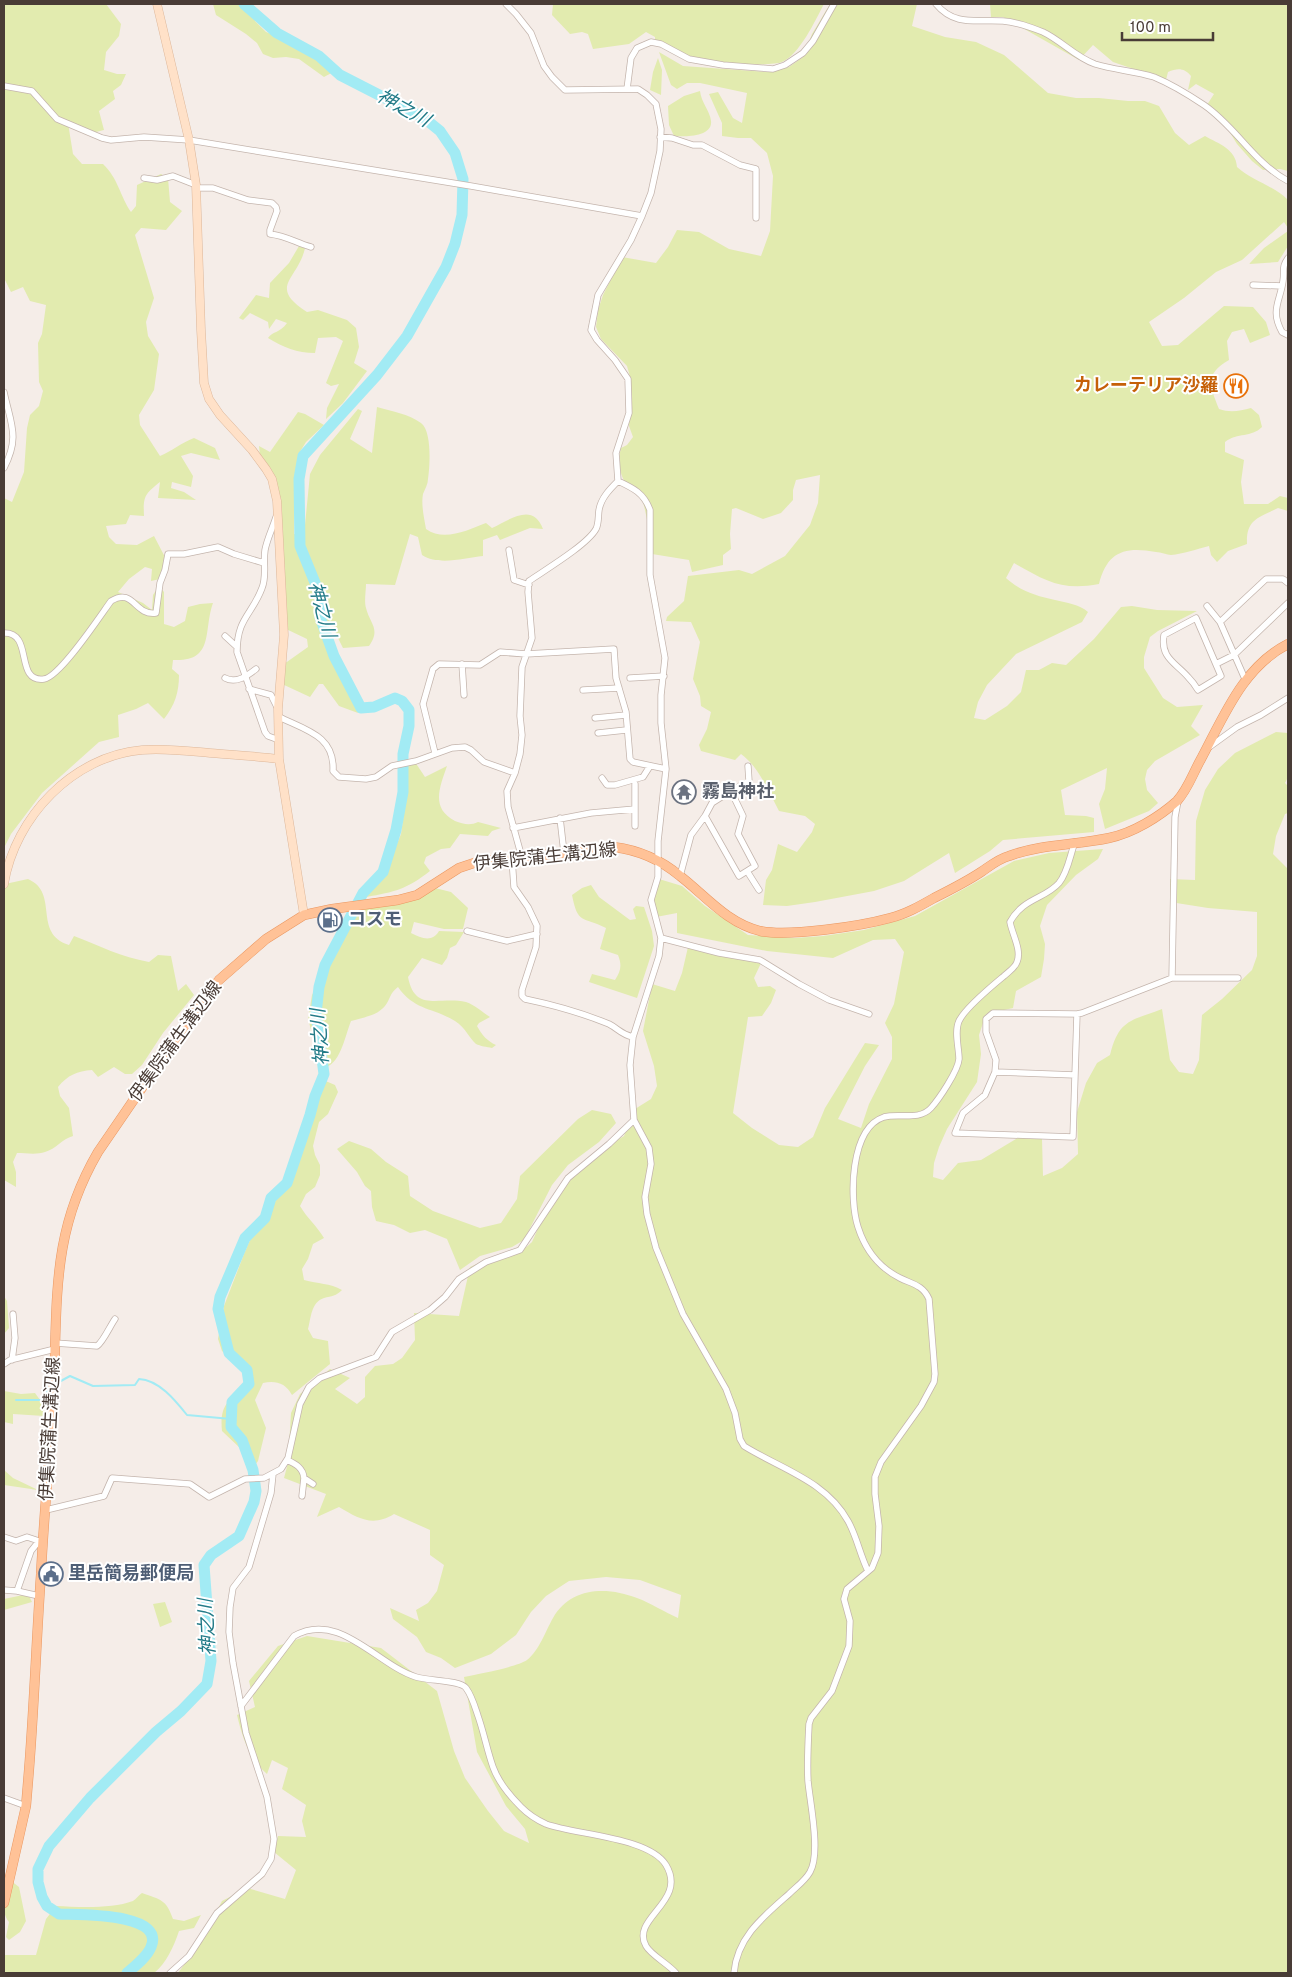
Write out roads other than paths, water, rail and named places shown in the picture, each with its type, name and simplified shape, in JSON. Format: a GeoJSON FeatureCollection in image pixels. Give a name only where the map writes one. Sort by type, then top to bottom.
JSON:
{"type":"FeatureCollection","features":[{"type":"Feature","properties":{"kind":"main road","name":"伊集院蒲生溝辺線"},"geometry":{"type":"LineString","coordinates":[[4,1903],[7,1871],[26,1806],[32,1740],[41,1542],[46,1510],[59,1273],[64,1235],[85,1175],[140,1090],[196,1009],[219,980],[266,939],[304,915],[398,900],[417,894],[459,868],[477,862],[512,860],[614,847],[632,850],[659,862],[680,876],[721,912],[742,924],[761,931],[786,933],[892,918],[934,898],[1008,856],[1075,842],[1110,838],[1128,832],[1150,820],[1178,800],[1190,783],[1245,679],[1271,654],[1288,644]]}},
{"type":"Feature","properties":{"kind":"street"},"geometry":{"type":"LineString","coordinates":[[157,4],[189,140],[196,186],[200,330],[204,383],[209,399],[220,415],[252,450],[266,469],[275,489],[278,512],[284,635],[278,713],[279,759],[304,915]]}},
{"type":"Feature","properties":{"kind":"street"},"geometry":{"type":"LineString","coordinates":[[506,4],[531,33],[544,66],[552,78],[565,90],[638,90],[647,95],[656,104],[659,114],[660,137],[660,151],[651,193],[631,240],[598,295],[591,330],[597,340],[616,360],[628,379],[629,413],[616,453],[618,481],[602,500],[599,509],[598,527],[593,533],[559,561],[529,581],[528,592],[532,638],[522,667],[520,754],[516,773],[507,791],[508,807],[522,858]]}},
{"type":"Feature","properties":{"kind":"street"},"geometry":{"type":"LineString","coordinates":[[627,89],[631,58],[638,48],[651,42],[661,44],[689,59],[723,65],[773,69],[784,65],[803,53],[813,41],[834,4]]}},
{"type":"Feature","properties":{"kind":"street"},"geometry":{"type":"LineString","coordinates":[[936,4],[948,15],[962,20],[1018,23],[1044,33],[1078,56],[1095,64],[1154,78],[1175,88],[1204,105],[1222,119],[1269,168],[1288,181]]}},
{"type":"Feature","properties":{"kind":"street"},"geometry":{"type":"LineString","coordinates":[[4,86],[32,91],[57,118],[102,138],[111,140],[144,137],[189,140],[642,216]]}},
{"type":"Feature","properties":{"kind":"street"},"geometry":{"type":"LineString","coordinates":[[660,137],[672,138],[693,145],[702,145],[740,165],[756,169],[756,218]]}},
{"type":"Feature","properties":{"kind":"street"},"geometry":{"type":"LineString","coordinates":[[144,178],[158,180],[173,176],[196,186],[213,188],[248,200],[272,204],[276,207],[277,212],[270,234],[284,236],[311,247]]}},
{"type":"Feature","properties":{"kind":"street"},"geometry":{"type":"LineString","coordinates":[[1288,258],[1283,265],[1282,286],[1276,306],[1276,316],[1282,332],[1288,335]]}},
{"type":"Feature","properties":{"kind":"street"},"geometry":{"type":"LineString","coordinates":[[1253,285],[1282,286]]}},
{"type":"Feature","properties":{"kind":"street"},"geometry":{"type":"LineString","coordinates":[[4,392],[14,436],[12,452],[4,468]]}},
{"type":"Feature","properties":{"kind":"street"},"geometry":{"type":"LineString","coordinates":[[618,481],[637,490],[647,501],[650,510],[650,575],[665,658],[661,695],[661,723],[666,769],[658,841],[658,877],[651,900],[661,938],[659,956],[633,1037],[630,1065],[634,1120],[649,1148],[651,1164],[645,1197],[647,1214],[656,1248],[683,1314],[726,1389],[735,1413],[740,1439],[744,1446],[808,1480],[837,1504],[849,1522],[868,1571]]}},
{"type":"Feature","properties":{"kind":"street"},"geometry":{"type":"LineString","coordinates":[[278,512],[266,548],[264,563],[266,576],[262,589],[238,630],[237,647],[249,689],[265,732],[268,736],[279,740]]}},
{"type":"Feature","properties":{"kind":"street"},"geometry":{"type":"LineString","coordinates":[[4,633],[16,635],[20,641],[28,672],[35,678],[43,680],[52,676],[82,642],[111,601],[116,598],[124,596],[145,612],[156,613],[160,583],[168,554],[184,554],[218,547],[264,563]]}},
{"type":"Feature","properties":{"kind":"street"},"geometry":{"type":"LineString","coordinates":[[509,550],[514,580],[529,585]]}},
{"type":"Feature","properties":{"kind":"street"},"geometry":{"type":"LineString","coordinates":[[1220,622],[1266,579],[1283,578],[1288,583]]}},
{"type":"Feature","properties":{"kind":"street"},"geometry":{"type":"LineString","coordinates":[[1216,664],[1234,655],[1288,604]]}},
{"type":"Feature","properties":{"kind":"street"},"geometry":{"type":"LineString","coordinates":[[1207,606],[1220,622],[1245,679]]}},
{"type":"Feature","properties":{"kind":"street"},"geometry":{"type":"LineString","coordinates":[[1196,618],[1216,664],[1221,676],[1198,690],[1188,676],[1168,659],[1163,642],[1164,635],[1196,618]]}},
{"type":"Feature","properties":{"kind":"street"},"geometry":{"type":"LineString","coordinates":[[225,636],[237,647]]}},
{"type":"Feature","properties":{"kind":"street"},"geometry":{"type":"LineString","coordinates":[[435,753],[423,704],[433,669],[439,664],[480,665],[500,652],[526,654],[614,649],[616,678],[626,715],[630,759],[633,762],[666,769]]}},
{"type":"Feature","properties":{"kind":"street"},"geometry":{"type":"LineString","coordinates":[[462,664],[464,694]]}},
{"type":"Feature","properties":{"kind":"street"},"geometry":{"type":"LineString","coordinates":[[225,678],[233,680],[246,678],[256,670]]}},
{"type":"Feature","properties":{"kind":"street"},"geometry":{"type":"LineString","coordinates":[[630,678],[664,676]]}},
{"type":"Feature","properties":{"kind":"street"},"geometry":{"type":"LineString","coordinates":[[583,690],[619,688]]}},
{"type":"Feature","properties":{"kind":"street"},"geometry":{"type":"LineString","coordinates":[[249,689],[270,695],[278,713],[323,740],[334,759],[333,771],[339,777],[366,779],[376,777],[392,766],[416,761],[452,748],[465,747],[484,762],[516,773]]}},
{"type":"Feature","properties":{"kind":"street"},"geometry":{"type":"LineString","coordinates":[[1207,750],[1237,727],[1288,698]]}},
{"type":"Feature","properties":{"kind":"street"},"geometry":{"type":"LineString","coordinates":[[596,718],[626,715]]}},
{"type":"Feature","properties":{"kind":"street"},"geometry":{"type":"LineString","coordinates":[[598,733],[626,730]]}},
{"type":"Feature","properties":{"kind":"street"},"geometry":{"type":"LineString","coordinates":[[4,884],[16,843],[28,821],[45,799],[63,784],[95,763],[127,752],[160,749],[279,759]]}},
{"type":"Feature","properties":{"kind":"street"},"geometry":{"type":"LineString","coordinates":[[602,778],[607,785],[615,785],[643,777],[650,766]]}},
{"type":"Feature","properties":{"kind":"street"},"geometry":{"type":"LineString","coordinates":[[680,876],[691,835],[712,803],[749,781],[750,769],[748,766]]}},
{"type":"Feature","properties":{"kind":"street"},"geometry":{"type":"LineString","coordinates":[[635,784],[635,826]]}},
{"type":"Feature","properties":{"kind":"street"},"geometry":{"type":"LineString","coordinates":[[705,816],[739,876],[755,866],[738,834],[743,816],[731,791]]}},
{"type":"Feature","properties":{"kind":"street"},"geometry":{"type":"LineString","coordinates":[[1172,978],[1175,816],[1178,800]]}},
{"type":"Feature","properties":{"kind":"street"},"geometry":{"type":"LineString","coordinates":[[513,828],[591,813],[635,809]]}},
{"type":"Feature","properties":{"kind":"street"},"geometry":{"type":"LineString","coordinates":[[560,818],[564,853]]}},
{"type":"Feature","properties":{"kind":"street"},"geometry":{"type":"LineString","coordinates":[[734,1973],[741,1948],[749,1933],[762,1918],[803,1881],[813,1864],[812,1815],[808,1780],[809,1724],[811,1718],[832,1691],[850,1646],[850,1621],[844,1598],[847,1590],[868,1571],[875,1562],[878,1553],[875,1477],[881,1462],[930,1393],[935,1374],[929,1299],[926,1291],[898,1278],[876,1261],[866,1248],[858,1228],[854,1201],[854,1168],[857,1156],[869,1126],[890,1116],[917,1116],[930,1109],[940,1097],[959,1062],[957,1036],[959,1020],[1018,961],[1018,947],[1010,922],[1025,904],[1049,891],[1059,883],[1065,872],[1075,842]]}},
{"type":"Feature","properties":{"kind":"street"},"geometry":{"type":"LineString","coordinates":[[512,860],[514,887],[528,907],[537,926],[536,947],[522,990],[522,996],[525,999],[555,1005],[612,1026],[622,1034],[633,1037]]}},
{"type":"Feature","properties":{"kind":"street"},"geometry":{"type":"LineString","coordinates":[[747,871],[759,890]]}},
{"type":"Feature","properties":{"kind":"street"},"geometry":{"type":"LineString","coordinates":[[467,930],[507,941],[537,934]]}},
{"type":"Feature","properties":{"kind":"street"},"geometry":{"type":"LineString","coordinates":[[661,938],[719,953],[760,960],[829,1000],[869,1014]]}},
{"type":"Feature","properties":{"kind":"street"},"geometry":{"type":"LineString","coordinates":[[1076,1014],[1073,1137],[955,1133],[963,1113],[985,1096],[995,1072],[996,1060],[986,1032],[986,1019],[993,1013],[1076,1014],[1172,978],[1238,978]]}},
{"type":"Feature","properties":{"kind":"street"},"geometry":{"type":"LineString","coordinates":[[995,1072],[1075,1075]]}},
{"type":"Feature","properties":{"kind":"street"},"geometry":{"type":"LineString","coordinates":[[46,1510],[104,1496],[112,1478],[190,1484],[209,1497],[245,1479],[264,1478],[274,1474],[288,1460],[300,1404],[309,1387],[320,1378],[376,1357],[392,1332],[430,1310],[445,1297],[459,1280],[486,1262],[520,1250],[568,1178],[609,1144],[634,1120]]}},
{"type":"Feature","properties":{"kind":"street"},"geometry":{"type":"LineString","coordinates":[[12,1360],[15,1338],[13,1314]]}},
{"type":"Feature","properties":{"kind":"street"},"geometry":{"type":"LineString","coordinates":[[4,1364],[56,1346],[97,1346],[101,1343],[107,1330],[116,1319]]}},
{"type":"Feature","properties":{"kind":"street"},"geometry":{"type":"LineString","coordinates":[[288,1460],[304,1472],[302,1496]]}},
{"type":"Feature","properties":{"kind":"street"},"geometry":{"type":"LineString","coordinates":[[170,1973],[190,1956],[217,1913],[262,1874],[270,1859],[274,1839],[267,1797],[246,1733],[230,1640],[230,1607],[233,1588],[249,1567],[253,1556],[271,1493],[274,1474]]}},
{"type":"Feature","properties":{"kind":"street"},"geometry":{"type":"LineString","coordinates":[[304,1478],[313,1484]]}},
{"type":"Feature","properties":{"kind":"street"},"geometry":{"type":"LineString","coordinates":[[4,1537],[16,1541],[27,1537],[41,1542],[31,1551],[18,1591]]}},
{"type":"Feature","properties":{"kind":"street"},"geometry":{"type":"LineString","coordinates":[[4,1590],[40,1596]]}},
{"type":"Feature","properties":{"kind":"street"},"geometry":{"type":"LineString","coordinates":[[242,1706],[294,1636],[307,1630],[318,1629],[341,1634],[360,1643],[410,1675],[428,1681],[460,1683],[466,1688],[472,1701],[494,1769],[520,1806],[544,1823],[637,1845],[655,1854],[666,1864],[670,1876],[670,1890],[667,1899],[647,1922],[643,1937],[647,1948],[676,1973]]}},
{"type":"Feature","properties":{"kind":"street"},"geometry":{"type":"LineString","coordinates":[[4,1798],[26,1806]]}},
{"type":"Feature","properties":{"kind":"waterway","name":"神之川"},"geometry":{"type":"LineString","coordinates":[[127,1973],[144,1958],[151,1947],[152,1936],[145,1927],[133,1921],[117,1918],[59,1914],[47,1906],[42,1897],[38,1882],[38,1869],[49,1846],[90,1798],[207,1684],[211,1661],[204,1565],[211,1555],[239,1536],[254,1502],[256,1491],[253,1470],[242,1440],[231,1427],[232,1402],[249,1384],[247,1370],[229,1353],[218,1309],[220,1297],[245,1238],[265,1218],[271,1198],[287,1183],[324,1074],[316,1014],[319,987],[325,965],[363,893],[383,872],[396,830],[403,792],[403,754],[409,726],[409,710],[402,701],[395,698],[374,707],[361,708],[334,656],[320,617],[321,605],[318,590],[300,546],[299,479],[303,456],[377,375],[407,336],[446,267],[455,244],[462,215],[463,179],[455,153],[440,131],[424,118],[340,75],[319,56],[277,33],[244,4]]}},
{"type":"Feature","properties":{"kind":"waterway"},"geometry":{"type":"LineString","coordinates":[[59,1382],[70,1376],[93,1386],[135,1385],[139,1379],[146,1380],[166,1392],[187,1415],[231,1419]]}},
{"type":"Feature","properties":{"kind":"waterway"},"geometry":{"type":"LineString","coordinates":[[16,1400],[46,1400],[47,1387]]}},
{"type":"Feature","properties":{"kind":"place","name":"カレーテリア沙羅"},"geometry":{"type":"Point","coordinates":[1236,386]}},
{"type":"Feature","properties":{"kind":"place","name":"霧島神社"},"geometry":{"type":"Point","coordinates":[684,792]}},
{"type":"Feature","properties":{"kind":"place","name":"コスモ"},"geometry":{"type":"Point","coordinates":[330,920]}},
{"type":"Feature","properties":{"kind":"place","name":"里岳簡易郵便局"},"geometry":{"type":"Point","coordinates":[51,1574]}}]}
